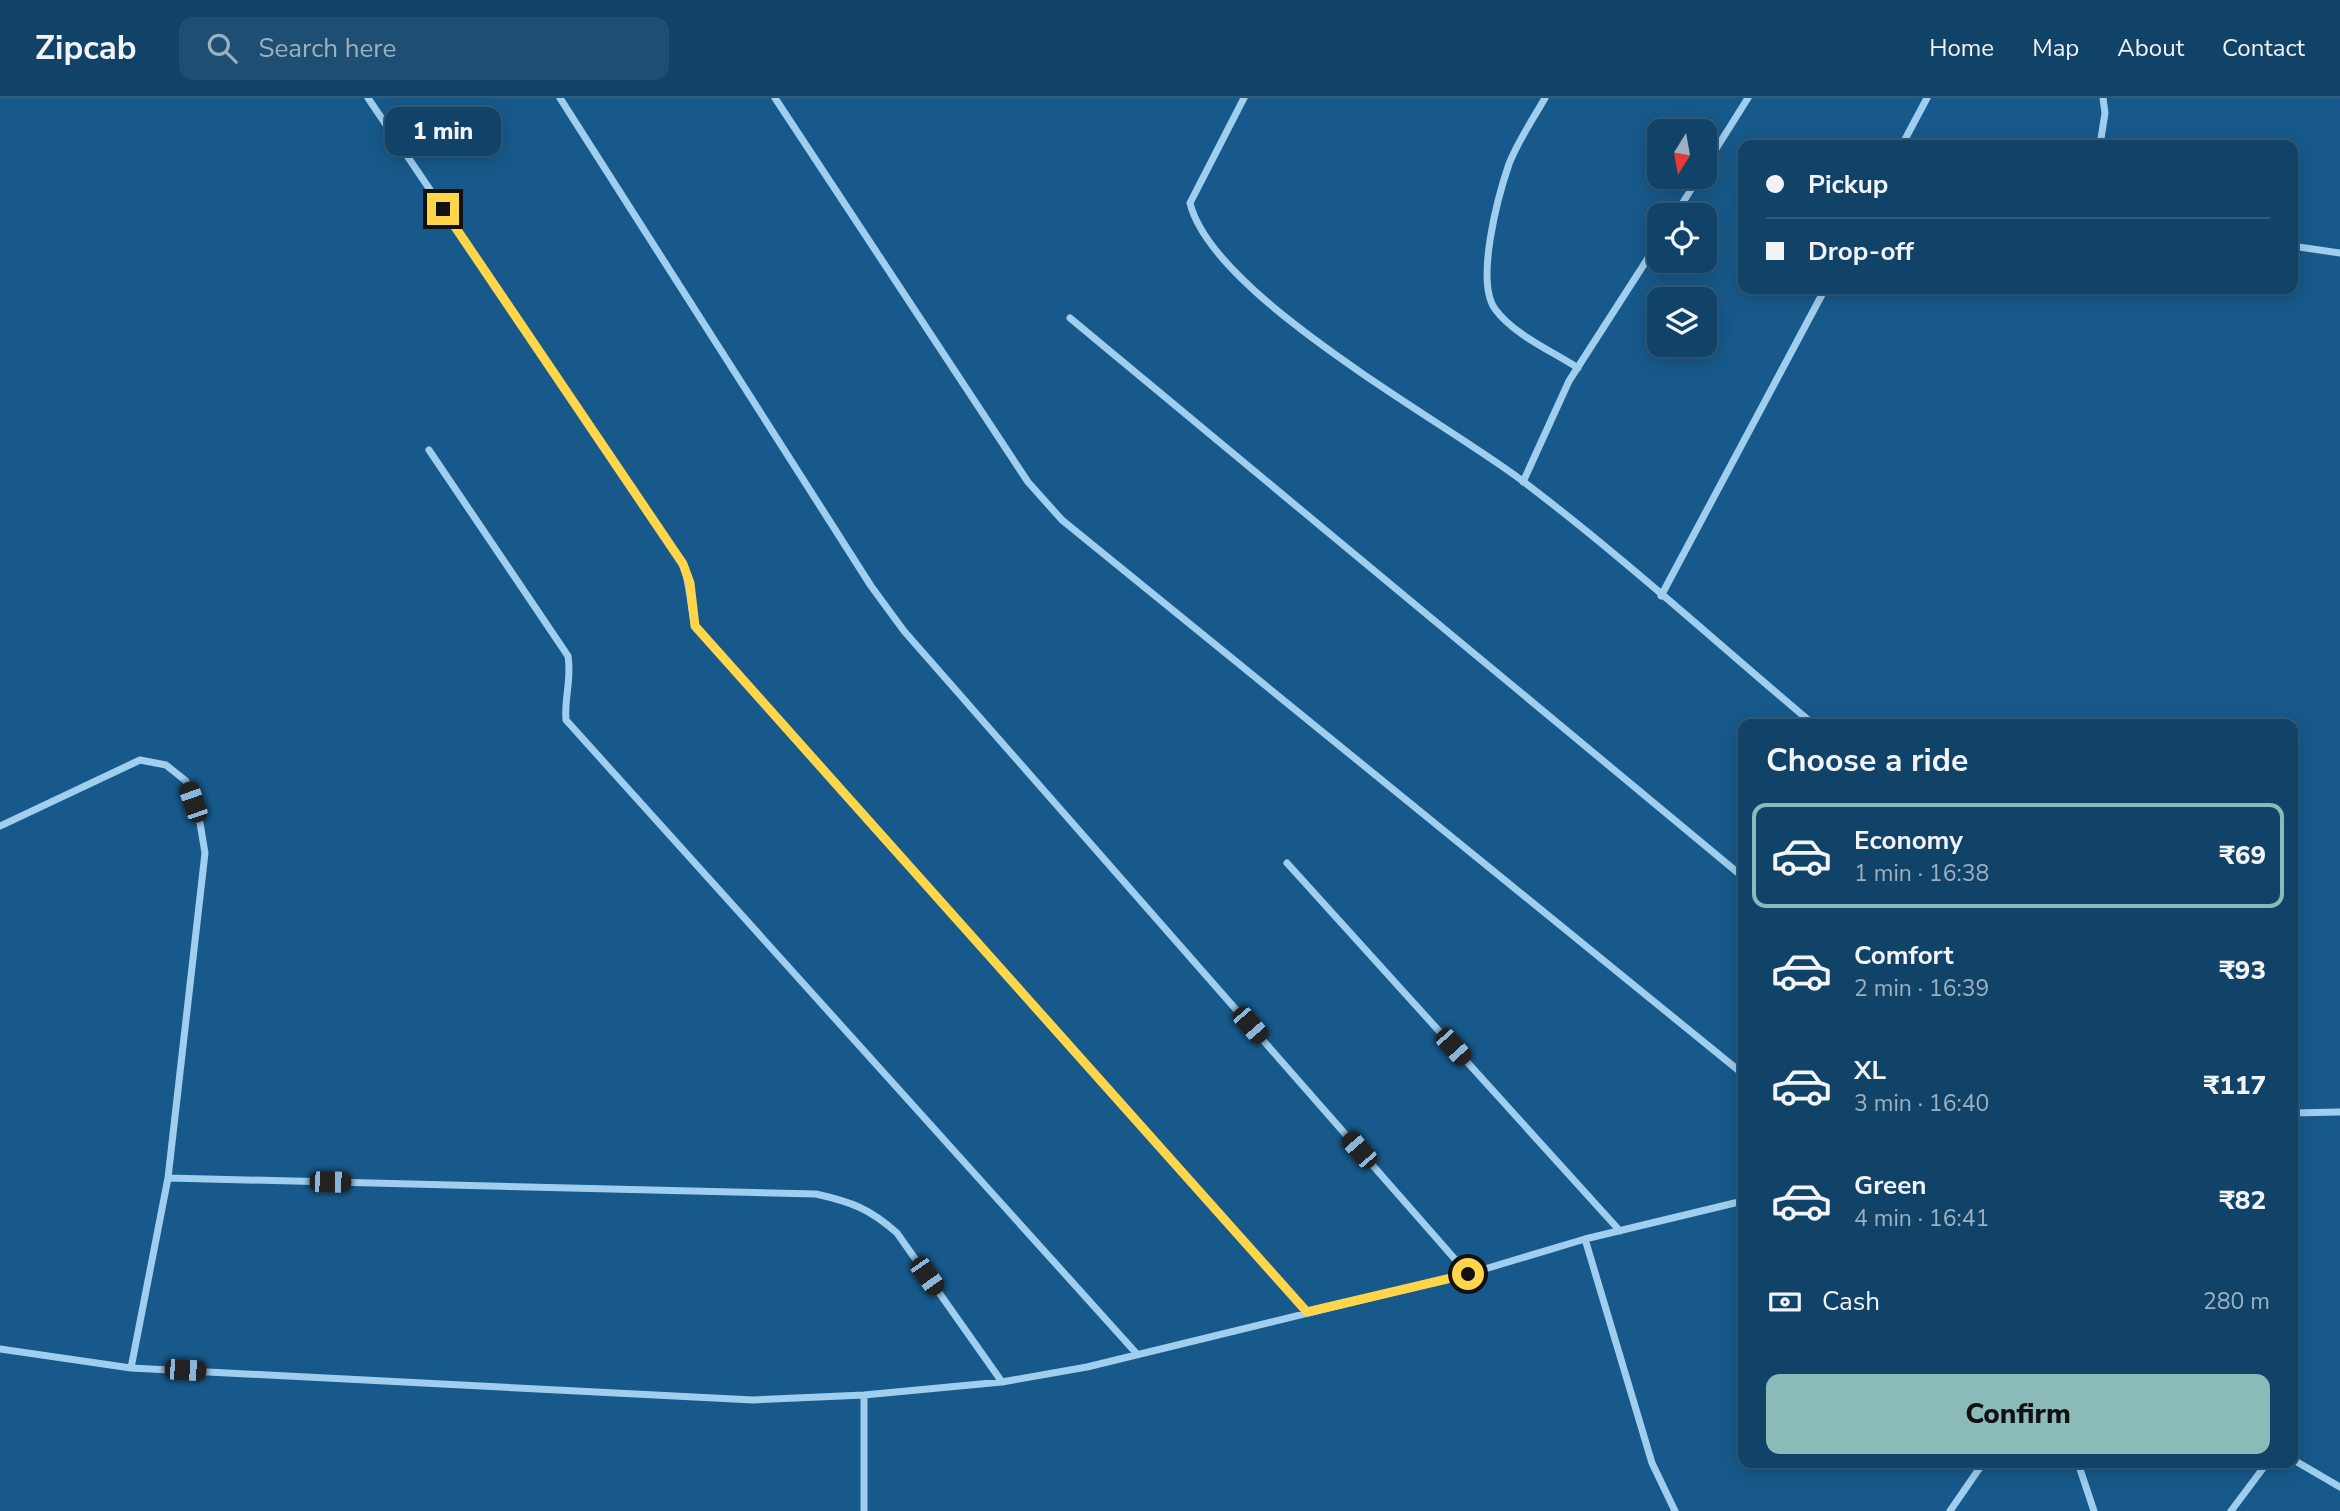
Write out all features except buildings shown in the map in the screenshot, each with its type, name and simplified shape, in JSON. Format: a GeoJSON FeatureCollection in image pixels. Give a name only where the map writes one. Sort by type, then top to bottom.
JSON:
{"type":"FeatureCollection","features":[{"type":"Feature","properties":{"kind":"street"},"geometry":{"type":"LineString","coordinates":[[368,98],[683,564],[690,583],[695,626],[1307,1312]]}},
{"type":"Feature","properties":{"kind":"street"},"geometry":{"type":"LineString","coordinates":[[560,98],[871,586],[904,631],[1468,1274]]}},
{"type":"Feature","properties":{"kind":"street"},"geometry":{"type":"LineString","coordinates":[[775,98],[1044,502],[1072,528],[1738,1070]]}},
{"type":"Feature","properties":{"kind":"street"},"geometry":{"type":"LineString","coordinates":[[1244,98],[1191,203],[1195,223],[1206,240],[1285,318],[1523,482],[1806,719]]}},
{"type":"Feature","properties":{"kind":"street"},"geometry":{"type":"LineString","coordinates":[[1545,98],[1509,165],[1488,253],[1485,280],[1494,307],[1509,324],[1578,368]]}},
{"type":"Feature","properties":{"kind":"street"},"geometry":{"type":"LineString","coordinates":[[1717,147],[1748,98]]}},
{"type":"Feature","properties":{"kind":"street"},"geometry":{"type":"LineString","coordinates":[[1905,140],[1927,98]]}},
{"type":"Feature","properties":{"kind":"street"},"geometry":{"type":"LineString","coordinates":[[2101,140],[2105,113],[2103,98]]}},
{"type":"Feature","properties":{"kind":"street"},"geometry":{"type":"LineString","coordinates":[[2298,247],[2340,253]]}},
{"type":"Feature","properties":{"kind":"street"},"geometry":{"type":"LineString","coordinates":[[1523,482],[1578,368],[1647,260]]}},
{"type":"Feature","properties":{"kind":"street"},"geometry":{"type":"LineString","coordinates":[[1661,596],[1822,294]]}},
{"type":"Feature","properties":{"kind":"street"},"geometry":{"type":"LineString","coordinates":[[1070,318],[1738,873]]}},
{"type":"Feature","properties":{"kind":"street"},"geometry":{"type":"LineString","coordinates":[[429,450],[568,656],[571,673],[564,702],[566,720],[1137,1354]]}},
{"type":"Feature","properties":{"kind":"street"},"geometry":{"type":"LineString","coordinates":[[0,826],[140,760],[166,765],[186,781],[201,823],[205,853],[168,1178],[131,1368]]}},
{"type":"Feature","properties":{"kind":"street"},"geometry":{"type":"LineString","coordinates":[[1287,863],[1620,1231]]}},
{"type":"Feature","properties":{"kind":"street"},"geometry":{"type":"LineString","coordinates":[[2298,1113],[2340,1112]]}},
{"type":"Feature","properties":{"kind":"street"},"geometry":{"type":"LineString","coordinates":[[168,1178],[817,1194],[848,1201],[875,1213],[897,1233],[1002,1382]]}},
{"type":"Feature","properties":{"kind":"street"},"geometry":{"type":"LineString","coordinates":[[0,1349],[131,1368],[753,1400],[864,1395],[1002,1382],[1087,1367],[1468,1274],[1585,1239],[1738,1202]]}},
{"type":"Feature","properties":{"kind":"street"},"geometry":{"type":"LineString","coordinates":[[1585,1239],[1653,1463],[1675,1511]]}},
{"type":"Feature","properties":{"kind":"street"},"geometry":{"type":"LineString","coordinates":[[864,1395],[864,1511]]}},
{"type":"Feature","properties":{"kind":"street"},"geometry":{"type":"LineString","coordinates":[[2298,1462],[2340,1487]]}},
{"type":"Feature","properties":{"kind":"street"},"geometry":{"type":"LineString","coordinates":[[1950,1511],[1980,1468]]}},
{"type":"Feature","properties":{"kind":"street"},"geometry":{"type":"LineString","coordinates":[[2080,1468],[2094,1511]]}},
{"type":"Feature","properties":{"kind":"street"},"geometry":{"type":"LineString","coordinates":[[2231,1511],[2263,1468]]}},
{"type":"Feature","properties":{"kind":"route"},"geometry":{"type":"LineString","coordinates":[[443,209],[683,564],[690,583],[690,606],[695,626],[1307,1312],[1468,1274]]}}]}
